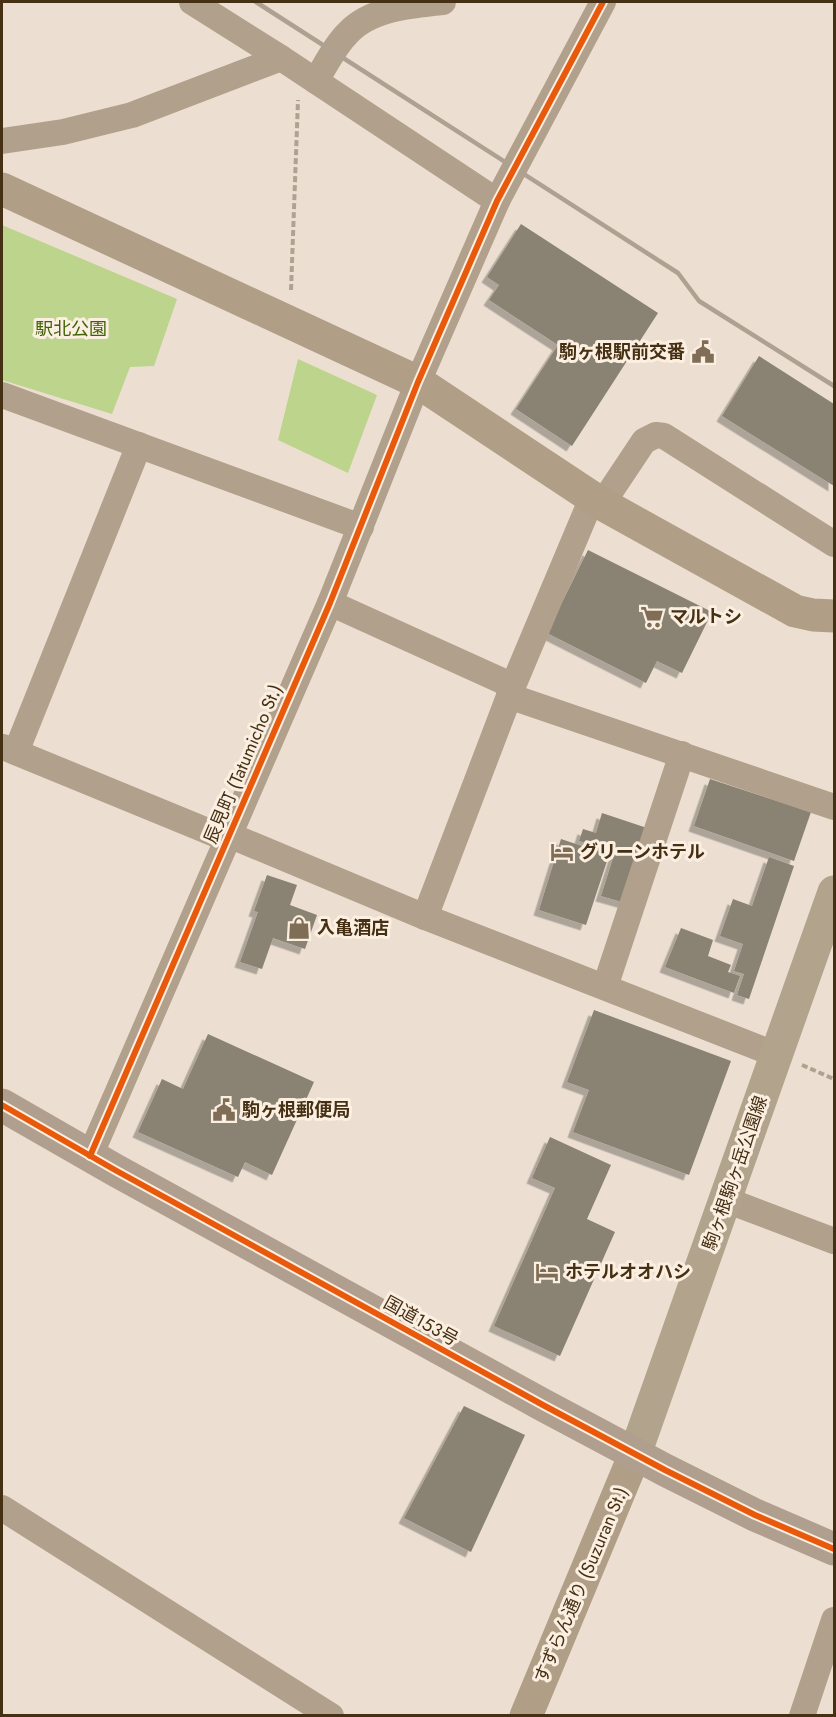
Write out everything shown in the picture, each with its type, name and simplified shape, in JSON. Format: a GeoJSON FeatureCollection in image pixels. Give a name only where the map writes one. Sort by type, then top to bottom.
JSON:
{"type":"FeatureCollection","features":[{"type":"Feature","properties":{"kind":"highway","name":"国道153号"},"geometry":{"type":"LineString","coordinates":[[2,1105],[90,1156],[635,1454],[755,1515],[834,1549]]}},
{"type":"Feature","properties":{"kind":"main road","name":"駒ヶ根駒ヶ岳公園線"},"geometry":{"type":"LineString","coordinates":[[635,1454],[834,892]]}},
{"type":"Feature","properties":{"kind":"street"},"geometry":{"type":"LineString","coordinates":[[192,2],[497,201]]}},
{"type":"Feature","properties":{"kind":"street"},"geometry":{"type":"LineString","coordinates":[[2,141],[63,132],[132,116],[299,70],[346,34],[365,10],[443,2]]}},
{"type":"Feature","properties":{"kind":"street","name":"辰見町 (Tatumicho St.)"},"geometry":{"type":"LineString","coordinates":[[90,1156],[330,603],[418,382],[497,201],[531,139],[599,2]]}},
{"type":"Feature","properties":{"kind":"street"},"geometry":{"type":"LineString","coordinates":[[2,189],[418,382],[597,501],[795,611],[834,616]]}},
{"type":"Feature","properties":{"kind":"street"},"geometry":{"type":"LineString","coordinates":[[2,395],[361,527]]}},
{"type":"Feature","properties":{"kind":"street"},"geometry":{"type":"LineString","coordinates":[[425,917],[511,691],[597,501],[644,441],[656,435],[664,436],[834,544]]}},
{"type":"Feature","properties":{"kind":"street"},"geometry":{"type":"LineString","coordinates":[[139,446],[9,749],[425,917],[777,1055]]}},
{"type":"Feature","properties":{"kind":"street"},"geometry":{"type":"LineString","coordinates":[[330,603],[511,691],[834,807]]}},
{"type":"Feature","properties":{"kind":"street"},"geometry":{"type":"LineString","coordinates":[[605,987],[682,754]]}},
{"type":"Feature","properties":{"kind":"street"},"geometry":{"type":"LineString","coordinates":[[726,1200],[834,1241]]}},
{"type":"Feature","properties":{"kind":"street","name":"すずらん通り (Suzuran St.)"},"geometry":{"type":"LineString","coordinates":[[526,1716],[635,1454]]}},
{"type":"Feature","properties":{"kind":"street"},"geometry":{"type":"LineString","coordinates":[[2,1508],[331,1716]]}},
{"type":"Feature","properties":{"kind":"street"},"geometry":{"type":"LineString","coordinates":[[802,1716],[834,1620]]}},
{"type":"Feature","properties":{"kind":"path"},"geometry":{"type":"LineString","coordinates":[[290,324],[299,70]]}},
{"type":"Feature","properties":{"kind":"green space","name":"駅北公園"},"geometry":{"type":"Polygon","coordinates":[[[2,225],[177,299],[154,366],[130,367],[112,414],[2,380],[2,225]]]}},
{"type":"Feature","properties":{"kind":"green space"},"geometry":{"type":"Polygon","coordinates":[[[298,359],[377,395],[348,473],[278,440],[298,359]]]}},
{"type":"Feature","properties":{"kind":"building"},"geometry":{"type":"Polygon","coordinates":[[[521,224],[658,313],[572,446],[516,409],[558,345],[489,300],[499,285],[487,277],[521,224]]]}},
{"type":"Feature","properties":{"kind":"building"},"geometry":{"type":"Polygon","coordinates":[[[759,356],[834,404],[834,486],[722,416],[759,356]]]}},
{"type":"Feature","properties":{"kind":"building"},"geometry":{"type":"Polygon","coordinates":[[[588,550],[712,612],[682,673],[657,661],[646,683],[547,633],[588,550]]]}},
{"type":"Feature","properties":{"kind":"building"},"geometry":{"type":"Polygon","coordinates":[[[710,779],[811,812],[794,861],[694,826],[710,779]]]}},
{"type":"Feature","properties":{"kind":"building"},"geometry":{"type":"Polygon","coordinates":[[[602,813],[650,829],[626,903],[601,896],[615,852],[579,841],[583,829],[596,833],[602,813]]]}},
{"type":"Feature","properties":{"kind":"building"},"geometry":{"type":"Polygon","coordinates":[[[561,839],[609,855],[586,925],[539,910],[561,839]]]}},
{"type":"Feature","properties":{"kind":"building"},"geometry":{"type":"Polygon","coordinates":[[[769,857],[794,866],[749,999],[737,995],[744,974],[734,971],[743,944],[720,936],[733,899],[752,906],[769,857]]]}},
{"type":"Feature","properties":{"kind":"building"},"geometry":{"type":"Polygon","coordinates":[[[267,875],[297,885],[290,905],[317,915],[305,949],[273,938],[262,969],[240,962],[258,912],[254,911],[267,875]]]}},
{"type":"Feature","properties":{"kind":"building"},"geometry":{"type":"Polygon","coordinates":[[[681,928],[713,940],[708,956],[731,965],[728,972],[740,976],[734,993],[665,967],[681,928]]]}},
{"type":"Feature","properties":{"kind":"building"},"geometry":{"type":"Polygon","coordinates":[[[594,1010],[731,1061],[689,1175],[573,1132],[589,1090],[567,1082],[594,1010]]]}},
{"type":"Feature","properties":{"kind":"building","name":"駒ヶ根郵便局"},"geometry":{"type":"Polygon","coordinates":[[[208,1034],[314,1082],[272,1175],[245,1162],[238,1177],[138,1132],[162,1079],[183,1089],[208,1034]]]}},
{"type":"Feature","properties":{"kind":"building"},"geometry":{"type":"Polygon","coordinates":[[[550,1137],[611,1165],[587,1219],[615,1232],[560,1356],[494,1326],[555,1188],[532,1178],[550,1137]]]}},
{"type":"Feature","properties":{"kind":"building"},"geometry":{"type":"Polygon","coordinates":[[[464,1406],[525,1435],[471,1552],[404,1518],[464,1406]]]}},
{"type":"Feature","properties":{"kind":"railway"},"geometry":{"type":"LineString","coordinates":[[256,2],[678,273],[699,301],[834,386]]}},
{"type":"Feature","properties":{"kind":"cycle path"},"geometry":{"type":"LineString","coordinates":[[90,1156],[330,603],[418,382],[497,201],[603,2]]}},
{"type":"Feature","properties":{"kind":"cycle path"},"geometry":{"type":"LineString","coordinates":[[2,1105],[115,1170],[543,1405],[755,1515],[834,1549]]}},
{"type":"Feature","properties":{"kind":"place","name":"駒ヶ根駅前交番"},"geometry":{"type":"Point","coordinates":[703,352]}},
{"type":"Feature","properties":{"kind":"place","name":"マルトシ"},"geometry":{"type":"Point","coordinates":[652,617]}},
{"type":"Feature","properties":{"kind":"place","name":"グリーンホテル"},"geometry":{"type":"Point","coordinates":[562,852]}},
{"type":"Feature","properties":{"kind":"place","name":"入亀酒店"},"geometry":{"type":"Point","coordinates":[299,928]}},
{"type":"Feature","properties":{"kind":"place","name":"駒ヶ根郵便局"},"geometry":{"type":"Point","coordinates":[224,1110]}},
{"type":"Feature","properties":{"kind":"place","name":"ホテルオオハシ"},"geometry":{"type":"Point","coordinates":[547,1272]}}]}
